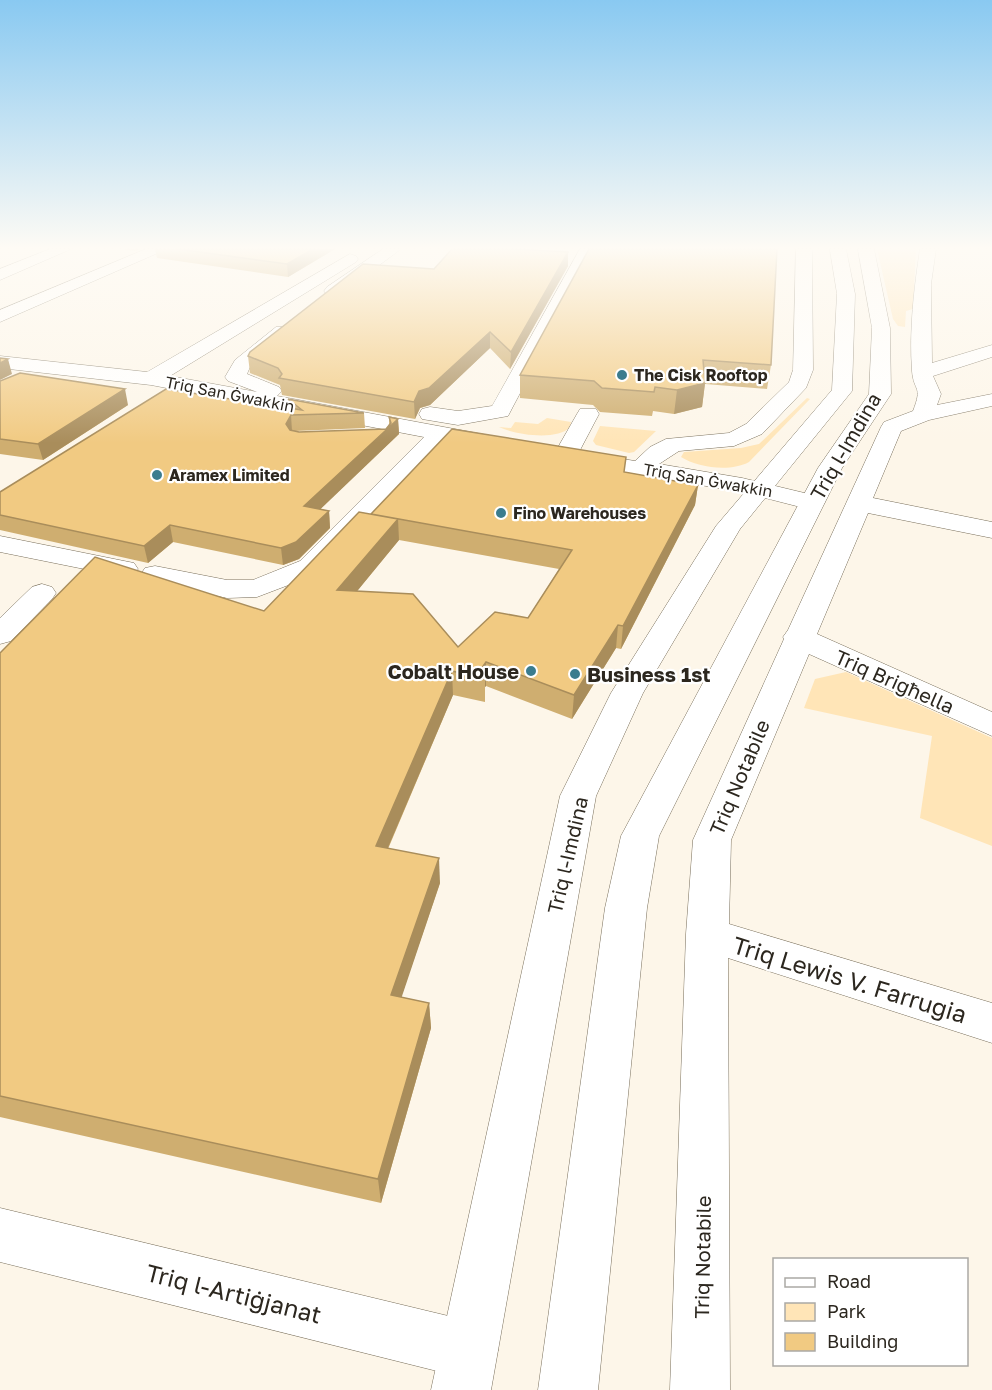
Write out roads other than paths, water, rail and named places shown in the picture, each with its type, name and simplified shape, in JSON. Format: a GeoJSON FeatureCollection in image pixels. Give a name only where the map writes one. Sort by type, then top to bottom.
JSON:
{"type":"FeatureCollection","features":[{"type":"Feature","properties":{"kind":"street"},"geometry":{"type":"LineString","coordinates":[[152,379],[255,314]]}},
{"type":"Feature","properties":{"kind":"street"},"geometry":{"type":"LineString","coordinates":[[294,322],[242,364],[235,377],[257,387],[313,400],[458,418],[500,411],[553,314]]}},
{"type":"Feature","properties":{"kind":"street"},"geometry":{"type":"LineString","coordinates":[[642,467],[658,452],[674,444],[734,439],[754,429],[799,384],[803,370],[803,314]]}},
{"type":"Feature","properties":{"kind":"street","name":"Triq l-Imdina"},"geometry":{"type":"LineString","coordinates":[[465,1370],[579,796],[627,693],[729,526],[842,391],[845,314]]}},
{"type":"Feature","properties":{"kind":"street","name":"Triq l-Imdina"},"geometry":{"type":"LineString","coordinates":[[568,1390],[626,908],[640,836],[812,501],[830,468],[880,394],[881,328],[879,314]]}},
{"type":"Feature","properties":{"kind":"street"},"geometry":{"type":"LineString","coordinates":[[924,314],[925,394]]}},
{"type":"Feature","properties":{"kind":"street"},"geometry":{"type":"LineString","coordinates":[[925,394],[992,351]]}},
{"type":"Feature","properties":{"kind":"street","name":"Triq San Ġwakkin"},"geometry":{"type":"LineString","coordinates":[[0,362],[152,379],[509,446]]}},
{"type":"Feature","properties":{"kind":"street"},"geometry":{"type":"LineString","coordinates":[[9,386],[47,367]]}},
{"type":"Feature","properties":{"kind":"street"},"geometry":{"type":"LineString","coordinates":[[148,404],[178,384]]}},
{"type":"Feature","properties":{"kind":"street"},"geometry":{"type":"LineString","coordinates":[[925,394],[992,400]]}},
{"type":"Feature","properties":{"kind":"street","name":"Triq Notabile"},"geometry":{"type":"LineString","coordinates":[[700,1390],[707,934],[712,840],[798,637],[892,427],[925,394]]}},
{"type":"Feature","properties":{"kind":"street"},"geometry":{"type":"LineString","coordinates":[[565,456],[588,414]]}},
{"type":"Feature","properties":{"kind":"street"},"geometry":{"type":"LineString","coordinates":[[155,574],[227,589],[257,588],[318,568],[404,470],[441,433]]}},
{"type":"Feature","properties":{"kind":"street"},"geometry":{"type":"LineString","coordinates":[[335,437],[386,438],[399,442],[381,465],[388,469],[404,470]]}},
{"type":"Feature","properties":{"kind":"street","name":"Triq San Ġwakkin"},"geometry":{"type":"LineString","coordinates":[[543,452],[759,488],[812,501]]}},
{"type":"Feature","properties":{"kind":"street"},"geometry":{"type":"LineString","coordinates":[[858,503],[992,530]]}},
{"type":"Feature","properties":{"kind":"street"},"geometry":{"type":"LineString","coordinates":[[0,544],[124,569]]}},
{"type":"Feature","properties":{"kind":"street"},"geometry":{"type":"LineString","coordinates":[[0,635],[42,594]]}},
{"type":"Feature","properties":{"kind":"street","name":"Triq Brigħella"},"geometry":{"type":"LineString","coordinates":[[798,637],[992,725]]}},
{"type":"Feature","properties":{"kind":"street","name":"Triq Lewis V. Farrugia"},"geometry":{"type":"LineString","coordinates":[[707,934],[992,1023]]}},
{"type":"Feature","properties":{"kind":"street","name":"Triq l-Artiġjanat"},"geometry":{"type":"LineString","coordinates":[[0,1235],[465,1370]]}},
{"type":"Feature","properties":{"kind":"place","name":"The Cisk Rooftop"},"geometry":{"type":"Point","coordinates":[622,375]}},
{"type":"Feature","properties":{"kind":"place","name":"Aramex Limited"},"geometry":{"type":"Point","coordinates":[157,475]}},
{"type":"Feature","properties":{"kind":"place","name":"Fino Warehouses"},"geometry":{"type":"Point","coordinates":[501,513]}},
{"type":"Feature","properties":{"kind":"place","name":"Cobalt House"},"geometry":{"type":"Point","coordinates":[531,671]}},
{"type":"Feature","properties":{"kind":"place","name":"Business 1st"},"geometry":{"type":"Point","coordinates":[575,674]}}]}
